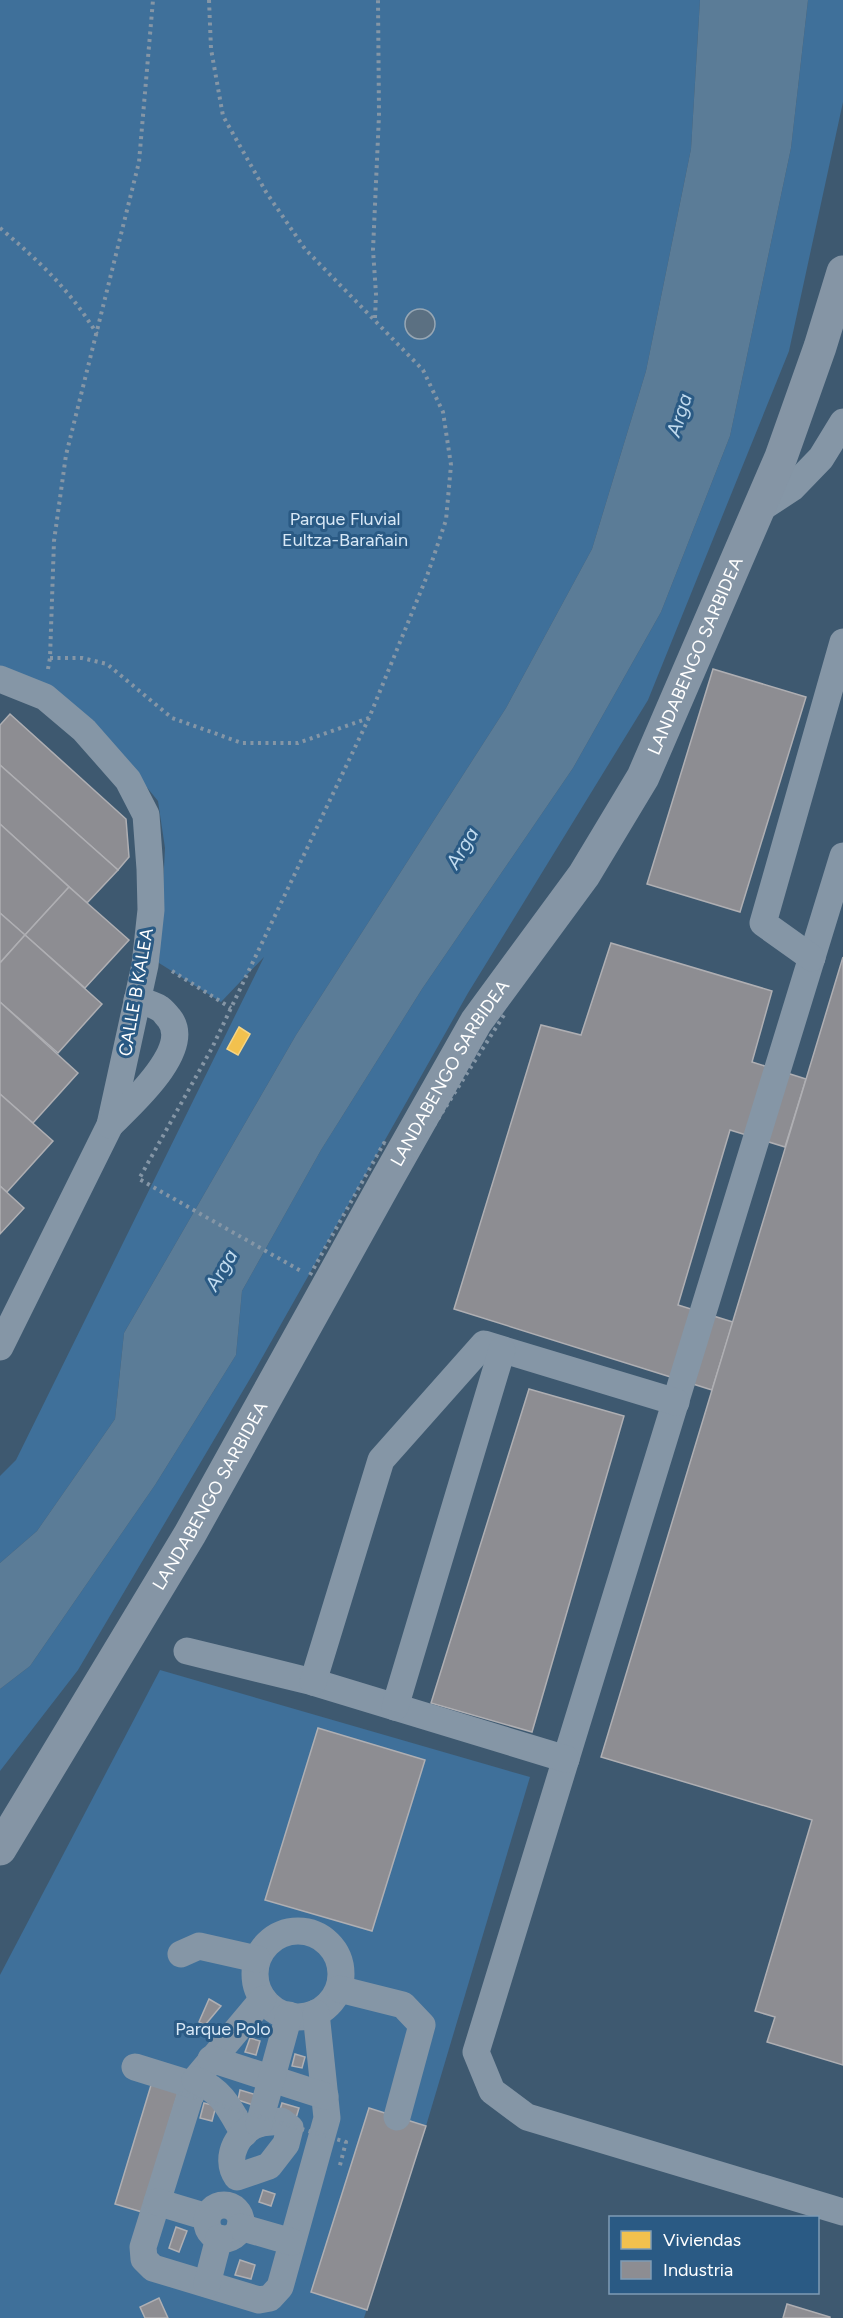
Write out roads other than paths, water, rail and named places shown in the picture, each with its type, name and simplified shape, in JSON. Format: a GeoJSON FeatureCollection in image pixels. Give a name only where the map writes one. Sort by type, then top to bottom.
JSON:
{"type":"FeatureCollection","features":[{"type":"Feature","properties":{"kind":"highway","name":"LANDABENGO SARBIDEA"},"geometry":{"type":"LineString","coordinates":[[0,1849],[190,1534],[476,1022],[584,875],[643,777],[760,509],[820,348],[843,272]]}},
{"type":"Feature","properties":{"kind":"street"},"geometry":{"type":"LineString","coordinates":[[760,509],[800,481],[821,458],[843,422]]}},
{"type":"Feature","properties":{"kind":"street"},"geometry":{"type":"LineString","coordinates":[[812,958],[763,923],[843,642]]}},
{"type":"Feature","properties":{"kind":"street","name":"CALLE B KALEA"},"geometry":{"type":"LineString","coordinates":[[0,679],[45,697],[84,730],[128,780],[146,815],[151,910],[145,964],[110,1125],[2,1338]]}},
{"type":"Feature","properties":{"kind":"street"},"geometry":{"type":"LineString","coordinates":[[843,856],[476,2052],[492,2091],[526,2117],[843,2212]]}},
{"type":"Feature","properties":{"kind":"street"},"geometry":{"type":"LineString","coordinates":[[110,1125],[142,1093],[165,1064],[175,1041],[174,1024],[161,1009],[137,999]]}},
{"type":"Feature","properties":{"kind":"street"},"geometry":{"type":"LineString","coordinates":[[313,1683],[381,1460],[484,1344],[676,1402]]}},
{"type":"Feature","properties":{"kind":"street"},"geometry":{"type":"LineString","coordinates":[[395,1707],[502,1350]]}},
{"type":"Feature","properties":{"kind":"street"},"geometry":{"type":"LineString","coordinates":[[187,1652],[313,1683],[566,1759]]}},
{"type":"Feature","properties":{"kind":"street"},"geometry":{"type":"LineString","coordinates":[[293,1931],[309,1932],[325,1940],[336,1954],[341,1971],[339,1989],[330,2003],[302,2014],[282,2014],[262,1999],[255,1975],[257,1959],[266,1945],[278,1935],[293,1931]]}},
{"type":"Feature","properties":{"kind":"street"},"geometry":{"type":"LineString","coordinates":[[181,1954],[199,1946],[257,1959]]}},
{"type":"Feature","properties":{"kind":"street"},"geometry":{"type":"LineString","coordinates":[[339,1989],[403,2005],[422,2025],[397,2117]]}},
{"type":"Feature","properties":{"kind":"street"},"geometry":{"type":"LineString","coordinates":[[262,1999],[194,2079],[143,2247],[144,2259],[153,2268],[259,2300],[270,2298],[280,2288],[327,2118],[325,2096],[302,2014]]}},
{"type":"Feature","properties":{"kind":"street"},"geometry":{"type":"LineString","coordinates":[[302,2014],[271,2079],[252,2129],[230,2157],[232,2170],[247,2173],[279,2171],[311,2179]]}},
{"type":"Feature","properties":{"kind":"street"},"geometry":{"type":"LineString","coordinates":[[135,2067],[194,2079],[212,2086],[233,2112],[252,2129]]}},
{"type":"Feature","properties":{"kind":"street"},"geometry":{"type":"LineString","coordinates":[[194,2079],[271,2079],[325,2096]]}},
{"type":"Feature","properties":{"kind":"street"},"geometry":{"type":"LineString","coordinates":[[207,2284],[223,2222],[247,2173],[269,2166],[286,2144],[290,2128],[281,2121],[252,2129]]}},
{"type":"Feature","properties":{"kind":"street"},"geometry":{"type":"LineString","coordinates":[[157,2202],[292,2242]]}},
{"type":"Feature","properties":{"kind":"water","name":"Arga"},"geometry":{"type":"Polygon","coordinates":[[[700,0],[808,0],[791,148],[730,436],[661,612],[573,768],[422,989],[321,1150],[242,1291],[236,1355],[155,1485],[30,1666],[0,1689],[0,1563],[37,1531],[115,1419],[124,1333],[296,1035],[506,708],[592,549],[646,371],[691,149],[700,0]]]}},
{"type":"Feature","properties":{"kind":"park label","name":"Parque Fluvial Eultza-Barañain"},"geometry":{"type":"Point","coordinates":[345,529]}},
{"type":"Feature","properties":{"kind":"park label","name":"Parque Polo"},"geometry":{"type":"Point","coordinates":[223,2029]}}]}
